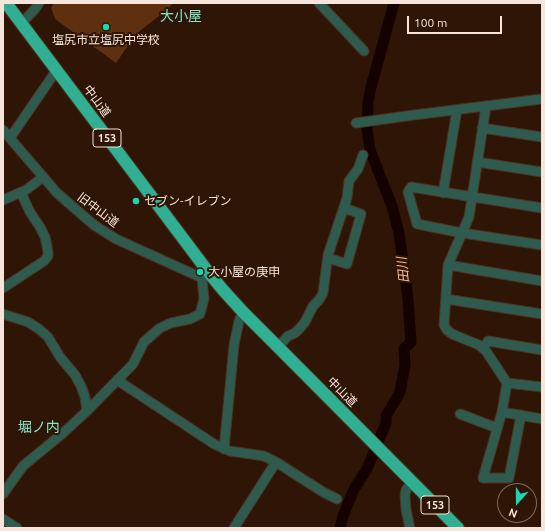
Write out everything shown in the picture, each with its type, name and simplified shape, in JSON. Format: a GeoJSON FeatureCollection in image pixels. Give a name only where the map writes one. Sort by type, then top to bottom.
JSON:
{"type":"FeatureCollection","features":[{"type":"Feature","properties":{"kind":"highway","name":"中山道"},"geometry":{"type":"LineString","coordinates":[[6,3],[206,276],[458,528]]}},
{"type":"Feature","properties":{"kind":"street"},"geometry":{"type":"LineString","coordinates":[[21,24],[39,3]]}},
{"type":"Feature","properties":{"kind":"street"},"geometry":{"type":"LineString","coordinates":[[319,3],[364,51]]}},
{"type":"Feature","properties":{"kind":"street"},"geometry":{"type":"LineString","coordinates":[[10,138],[56,71]]}},
{"type":"Feature","properties":{"kind":"street"},"geometry":{"type":"LineString","coordinates":[[357,123],[542,99]]}},
{"type":"Feature","properties":{"kind":"street"},"geometry":{"type":"LineString","coordinates":[[486,106],[469,216],[448,265],[444,325],[452,334],[483,348],[507,383],[502,412],[483,478],[509,478],[521,415]]}},
{"type":"Feature","properties":{"kind":"street"},"geometry":{"type":"LineString","coordinates":[[443,193],[457,110]]}},
{"type":"Feature","properties":{"kind":"street"},"geometry":{"type":"LineString","coordinates":[[482,128],[542,137]]}},
{"type":"Feature","properties":{"kind":"street","name":"旧中山道"},"geometry":{"type":"LineString","coordinates":[[3,130],[57,193],[67,203],[103,231],[134,247],[206,276]]}},
{"type":"Feature","properties":{"kind":"street"},"geometry":{"type":"LineString","coordinates":[[278,347],[288,336],[300,328],[305,322],[313,306],[323,293],[328,258],[347,198],[349,181],[358,169],[363,154]]}},
{"type":"Feature","properties":{"kind":"street"},"geometry":{"type":"LineString","coordinates":[[477,162],[542,172]]}},
{"type":"Feature","properties":{"kind":"street"},"geometry":{"type":"LineString","coordinates":[[3,200],[26,190],[43,177]]}},
{"type":"Feature","properties":{"kind":"street"},"geometry":{"type":"LineString","coordinates":[[542,208],[411,187],[408,192],[417,224],[462,233],[542,245]]}},
{"type":"Feature","properties":{"kind":"street"},"geometry":{"type":"LineString","coordinates":[[3,288],[44,261],[48,256],[48,246],[45,237],[30,212],[22,192]]}},
{"type":"Feature","properties":{"kind":"street"},"geometry":{"type":"LineString","coordinates":[[328,258],[347,264],[361,214],[344,208]]}},
{"type":"Feature","properties":{"kind":"street"},"geometry":{"type":"LineString","coordinates":[[448,265],[542,281]]}},
{"type":"Feature","properties":{"kind":"street"},"geometry":{"type":"LineString","coordinates":[[3,494],[23,466],[87,411],[133,364],[144,342],[160,328],[171,323],[190,319],[200,314],[204,299],[206,276]]}},
{"type":"Feature","properties":{"kind":"street"},"geometry":{"type":"LineString","coordinates":[[446,300],[542,314]]}},
{"type":"Feature","properties":{"kind":"street"},"geometry":{"type":"LineString","coordinates":[[224,449],[234,345],[239,321],[243,312]]}},
{"type":"Feature","properties":{"kind":"street"},"geometry":{"type":"LineString","coordinates":[[3,314],[28,322],[48,337],[60,357],[81,386],[85,397],[87,411]]}},
{"type":"Feature","properties":{"kind":"street"},"geometry":{"type":"LineString","coordinates":[[483,348],[488,341],[542,350]]}},
{"type":"Feature","properties":{"kind":"street"},"geometry":{"type":"LineString","coordinates":[[117,380],[214,444],[230,452],[264,456],[337,499]]}},
{"type":"Feature","properties":{"kind":"street"},"geometry":{"type":"LineString","coordinates":[[507,383],[542,387]]}},
{"type":"Feature","properties":{"kind":"street"},"geometry":{"type":"LineString","coordinates":[[502,412],[542,419]]}},
{"type":"Feature","properties":{"kind":"street"},"geometry":{"type":"LineString","coordinates":[[460,414],[497,428]]}},
{"type":"Feature","properties":{"kind":"street"},"geometry":{"type":"LineString","coordinates":[[234,528],[276,462]]}},
{"type":"Feature","properties":{"kind":"street"},"geometry":{"type":"LineString","coordinates":[[410,528],[406,510],[405,495],[406,490],[412,482]]}},
{"type":"Feature","properties":{"kind":"street"},"geometry":{"type":"LineString","coordinates":[[3,519],[17,528]]}},
{"type":"Feature","properties":{"kind":"shaded area","name":"塩尻市立塩尻中学校"},"geometry":{"type":"Polygon","coordinates":[[[54,3],[173,3],[169,8],[136,34],[116,63],[55,19],[51,8],[54,3]]]}},
{"type":"Feature","properties":{"kind":"waterway","name":"田川"},"geometry":{"type":"LineString","coordinates":[[340,528],[343,516],[354,489],[367,469],[386,423],[386,416],[400,392],[405,365],[404,349],[411,342],[408,299],[399,233],[392,206],[370,150],[367,128],[368,103],[371,87],[394,3]]}},
{"type":"Feature","properties":{"kind":"place","name":"塩尻市立塩尻中学校"},"geometry":{"type":"Point","coordinates":[106,27]}},
{"type":"Feature","properties":{"kind":"place","name":"セブン-イレブン"},"geometry":{"type":"Point","coordinates":[136,201]}},
{"type":"Feature","properties":{"kind":"place","name":"大小屋の庚申"},"geometry":{"type":"Point","coordinates":[200,272]}},
{"type":"Feature","properties":{"kind":"district","name":"大小屋"},"geometry":{"type":"Point","coordinates":[181,16]}},
{"type":"Feature","properties":{"kind":"district","name":"堀ノ内"},"geometry":{"type":"Point","coordinates":[39,427]}}]}
